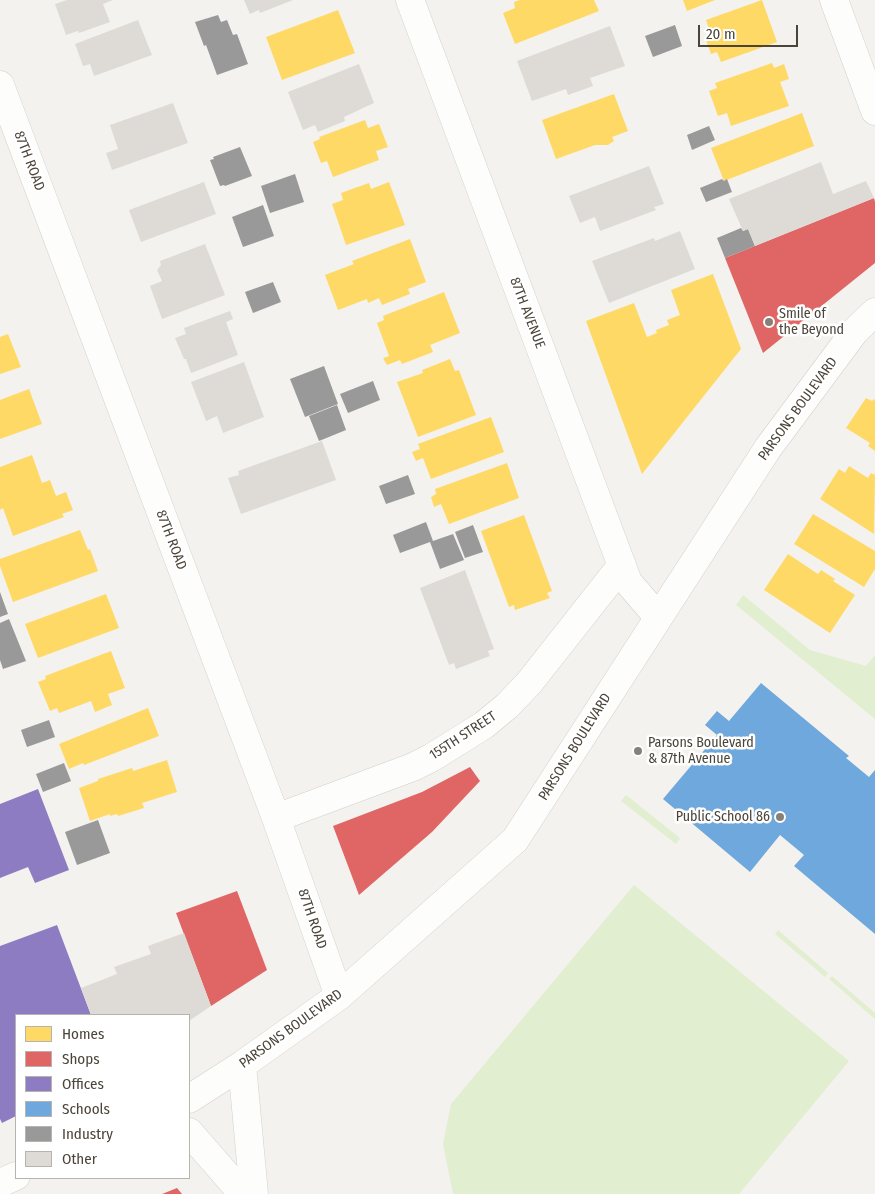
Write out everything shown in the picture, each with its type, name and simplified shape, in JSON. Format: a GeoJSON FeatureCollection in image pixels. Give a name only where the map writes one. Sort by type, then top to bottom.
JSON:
{"type":"FeatureCollection","features":[{"type":"Feature","properties":{"kind":"street","name":"87TH AVENUE"},"geometry":{"type":"LineString","coordinates":[[410,0],[628,582],[658,617]]}},
{"type":"Feature","properties":{"kind":"street"},"geometry":{"type":"LineString","coordinates":[[834,0],[875,111]]}},
{"type":"Feature","properties":{"kind":"street","name":"87TH ROAD"},"geometry":{"type":"LineString","coordinates":[[0,85],[276,818],[339,996]]}},
{"type":"Feature","properties":{"kind":"street","name":"PARSONS BOULEVARD"},"geometry":{"type":"LineString","coordinates":[[190,1098],[242,1066],[339,996],[516,840],[768,448],[865,337],[875,312]]}},
{"type":"Feature","properties":{"kind":"street","name":"155TH STREET"},"geometry":{"type":"LineString","coordinates":[[276,818],[413,767],[484,725],[529,683],[622,565]]}},
{"type":"Feature","properties":{"kind":"street"},"geometry":{"type":"LineString","coordinates":[[242,1066],[254,1194]]}},
{"type":"Feature","properties":{"kind":"street"},"geometry":{"type":"LineString","coordinates":[[190,1133],[243,1194]]}},
{"type":"Feature","properties":{"kind":"street"},"geometry":{"type":"LineString","coordinates":[[0,1183],[15,1176]]}},
{"type":"Feature","properties":{"kind":"green space"},"geometry":{"type":"Polygon","coordinates":[[[743,595],[810,650],[866,666],[875,655],[875,719],[736,605],[743,595]]]}},
{"type":"Feature","properties":{"kind":"green space"},"geometry":{"type":"Polygon","coordinates":[[[626,795],[680,838],[676,844],[621,801],[626,795]]]}},
{"type":"Feature","properties":{"kind":"green space"},"geometry":{"type":"Polygon","coordinates":[[[634,885],[849,1061],[739,1194],[453,1194],[443,1144],[451,1104],[634,885]]]}},
{"type":"Feature","properties":{"kind":"green space"},"geometry":{"type":"Polygon","coordinates":[[[778,930],[828,973],[825,977],[775,934],[778,930]]]}},
{"type":"Feature","properties":{"kind":"green space"},"geometry":{"type":"Polygon","coordinates":[[[832,976],[875,1013],[875,1019],[829,979],[832,976]]]}},
{"type":"Feature","properties":{"kind":"building: Homes"},"geometry":{"type":"Polygon","coordinates":[[[520,0],[594,0],[599,11],[515,44],[503,13],[515,8],[514,2],[520,0]]]}},
{"type":"Feature","properties":{"kind":"building: Homes"},"geometry":{"type":"Polygon","coordinates":[[[683,0],[715,0],[687,11],[683,0]]]}},
{"type":"Feature","properties":{"kind":"building: Homes"},"geometry":{"type":"Polygon","coordinates":[[[762,0],[777,42],[721,62],[717,52],[711,54],[706,40],[712,38],[706,20],[762,0]]]}},
{"type":"Feature","properties":{"kind":"building: Homes"},"geometry":{"type":"Polygon","coordinates":[[[338,10],[355,53],[282,80],[266,37],[338,10]]]}},
{"type":"Feature","properties":{"kind":"building: Homes"},"geometry":{"type":"Polygon","coordinates":[[[772,63],[774,68],[784,64],[789,79],[780,82],[789,106],[731,126],[727,113],[718,116],[709,91],[717,88],[715,83],[772,63]]]}},
{"type":"Feature","properties":{"kind":"building: Homes"},"geometry":{"type":"Polygon","coordinates":[[[614,94],[628,131],[612,137],[614,141],[608,145],[595,145],[556,159],[542,120],[614,94]]]}},
{"type":"Feature","properties":{"kind":"building: Homes"},"geometry":{"type":"Polygon","coordinates":[[[802,113],[814,146],[724,181],[711,148],[802,113]]]}},
{"type":"Feature","properties":{"kind":"building: Homes"},"geometry":{"type":"Polygon","coordinates":[[[365,120],[368,128],[379,124],[388,147],[376,151],[379,160],[333,177],[327,161],[321,163],[313,142],[320,139],[319,137],[365,120]]]}},
{"type":"Feature","properties":{"kind":"building: Homes"},"geometry":{"type":"Polygon","coordinates":[[[389,182],[405,225],[346,245],[332,204],[343,200],[341,193],[369,183],[371,189],[389,182]]]}},
{"type":"Feature","properties":{"kind":"building: Homes"},"geometry":{"type":"Polygon","coordinates":[[[410,239],[426,282],[408,289],[410,294],[382,305],[379,298],[368,303],[367,299],[338,310],[325,275],[354,264],[352,261],[410,239]]]}},
{"type":"Feature","properties":{"kind":"building: Homes"},"geometry":{"type":"Polygon","coordinates":[[[713,274],[741,349],[642,474],[586,321],[634,303],[647,337],[657,333],[656,330],[669,325],[667,320],[680,315],[671,290],[713,274]]]}},
{"type":"Feature","properties":{"kind":"building: Homes"},"geometry":{"type":"Polygon","coordinates":[[[444,292],[460,333],[430,345],[433,352],[402,364],[400,360],[387,365],[383,358],[389,356],[377,323],[384,320],[383,316],[444,292]]]}},
{"type":"Feature","properties":{"kind":"building: Homes"},"geometry":{"type":"Polygon","coordinates":[[[8,334],[21,367],[0,374],[0,337],[8,334]]]}},
{"type":"Feature","properties":{"kind":"building: Homes"},"geometry":{"type":"Polygon","coordinates":[[[450,359],[455,371],[459,370],[476,415],[418,437],[397,382],[423,373],[422,370],[450,359]]]}},
{"type":"Feature","properties":{"kind":"building: Homes"},"geometry":{"type":"Polygon","coordinates":[[[29,389],[42,424],[0,439],[0,400],[29,389]]]}},
{"type":"Feature","properties":{"kind":"building: Homes"},"geometry":{"type":"Polygon","coordinates":[[[866,398],[872,401],[875,400],[875,451],[868,446],[870,443],[846,428],[866,398]]]}},
{"type":"Feature","properties":{"kind":"building: Homes"},"geometry":{"type":"Polygon","coordinates":[[[491,417],[504,452],[431,479],[423,458],[416,461],[412,452],[420,449],[418,444],[491,417]]]}},
{"type":"Feature","properties":{"kind":"building: Homes"},"geometry":{"type":"Polygon","coordinates":[[[32,455],[42,483],[50,480],[56,496],[66,492],[73,510],[62,514],[64,517],[13,536],[3,508],[0,510],[0,467],[32,455]]]}},
{"type":"Feature","properties":{"kind":"building: Homes"},"geometry":{"type":"Polygon","coordinates":[[[507,463],[519,498],[449,524],[441,504],[434,507],[431,497],[436,494],[435,489],[507,463]]]}},
{"type":"Feature","properties":{"kind":"building: Homes"},"geometry":{"type":"Polygon","coordinates":[[[849,466],[868,478],[871,473],[875,475],[874,534],[820,499],[839,469],[845,473],[849,466]]]}},
{"type":"Feature","properties":{"kind":"building: Homes"},"geometry":{"type":"Polygon","coordinates":[[[813,514],[875,551],[875,569],[864,587],[794,544],[813,514]]]}},
{"type":"Feature","properties":{"kind":"building: Homes"},"geometry":{"type":"Polygon","coordinates":[[[524,515],[552,591],[547,593],[550,598],[515,610],[514,605],[509,607],[481,531],[524,515]]]}},
{"type":"Feature","properties":{"kind":"building: Homes"},"geometry":{"type":"Polygon","coordinates":[[[80,530],[88,550],[90,549],[98,571],[13,602],[0,566],[0,559],[80,530]]]}},
{"type":"Feature","properties":{"kind":"building: Homes"},"geometry":{"type":"Polygon","coordinates":[[[788,554],[818,574],[821,570],[835,579],[833,581],[855,595],[830,633],[764,590],[788,554]]]}},
{"type":"Feature","properties":{"kind":"building: Homes"},"geometry":{"type":"Polygon","coordinates":[[[106,594],[119,628],[38,658],[25,624],[106,594]]]}},
{"type":"Feature","properties":{"kind":"building: Homes"},"geometry":{"type":"Polygon","coordinates":[[[111,651],[125,688],[108,694],[112,705],[95,712],[91,701],[59,713],[57,708],[50,711],[38,682],[46,679],[45,676],[111,651]]]}},
{"type":"Feature","properties":{"kind":"building: Homes"},"geometry":{"type":"Polygon","coordinates":[[[148,708],[159,736],[69,769],[59,744],[148,708]]]}},
{"type":"Feature","properties":{"kind":"building: Homes"},"geometry":{"type":"Polygon","coordinates":[[[167,760],[177,792],[142,803],[144,808],[118,816],[117,814],[110,816],[110,814],[90,821],[79,788],[98,781],[98,779],[132,768],[133,771],[167,760]]]}},
{"type":"Feature","properties":{"kind":"building: Shops"},"geometry":{"type":"Polygon","coordinates":[[[874,198],[875,263],[763,353],[725,258],[874,198]]]}},
{"type":"Feature","properties":{"kind":"building: Shops"},"geometry":{"type":"Polygon","coordinates":[[[470,767],[480,781],[432,832],[359,895],[333,826],[422,792],[470,767]]]}},
{"type":"Feature","properties":{"kind":"building: Shops"},"geometry":{"type":"Polygon","coordinates":[[[237,891],[267,970],[211,1006],[176,913],[237,891]]]}},
{"type":"Feature","properties":{"kind":"building: Shops"},"geometry":{"type":"Polygon","coordinates":[[[177,1188],[182,1194],[162,1194],[177,1188]]]}},
{"type":"Feature","properties":{"kind":"building: Offices"},"geometry":{"type":"Polygon","coordinates":[[[38,789],[69,870],[35,883],[28,867],[0,878],[0,804],[38,789]]]}},
{"type":"Feature","properties":{"kind":"building: Offices"},"geometry":{"type":"Polygon","coordinates":[[[57,925],[91,1014],[15,1014],[15,1116],[2,1123],[0,1119],[0,946],[57,925]]]}},
{"type":"Feature","properties":{"kind":"building: Schools","name":"Public School 86"},"geometry":{"type":"Polygon","coordinates":[[[761,683],[849,756],[846,758],[869,777],[875,770],[875,934],[794,866],[804,855],[780,835],[750,872],[663,799],[717,735],[705,725],[717,711],[729,721],[761,683]]]}},
{"type":"Feature","properties":{"kind":"building: Industry"},"geometry":{"type":"Polygon","coordinates":[[[218,15],[221,22],[227,20],[233,35],[237,34],[248,64],[217,75],[195,22],[218,15]]]}},
{"type":"Feature","properties":{"kind":"building: Industry"},"geometry":{"type":"Polygon","coordinates":[[[675,25],[682,46],[653,57],[645,36],[675,25]]]}},
{"type":"Feature","properties":{"kind":"building: Industry"},"geometry":{"type":"Polygon","coordinates":[[[709,126],[715,140],[692,150],[687,135],[709,126]]]}},
{"type":"Feature","properties":{"kind":"building: Industry"},"geometry":{"type":"Polygon","coordinates":[[[240,147],[252,176],[220,186],[210,160],[214,159],[213,157],[240,147]]]}},
{"type":"Feature","properties":{"kind":"building: Industry"},"geometry":{"type":"Polygon","coordinates":[[[295,174],[304,202],[270,213],[261,186],[295,174]]]}},
{"type":"Feature","properties":{"kind":"building: Industry"},"geometry":{"type":"Polygon","coordinates":[[[722,179],[724,181],[727,179],[732,192],[706,202],[700,188],[722,179]]]}},
{"type":"Feature","properties":{"kind":"building: Industry"},"geometry":{"type":"Polygon","coordinates":[[[263,205],[274,236],[243,247],[232,217],[263,205]]]}},
{"type":"Feature","properties":{"kind":"building: Industry"},"geometry":{"type":"Polygon","coordinates":[[[741,228],[743,231],[748,229],[755,246],[725,258],[717,238],[741,228]]]}},
{"type":"Feature","properties":{"kind":"building: Industry"},"geometry":{"type":"Polygon","coordinates":[[[273,282],[281,302],[253,313],[245,292],[273,282]]]}},
{"type":"Feature","properties":{"kind":"building: Industry"},"geometry":{"type":"Polygon","coordinates":[[[324,366],[338,404],[305,417],[290,379],[324,366]]]}},
{"type":"Feature","properties":{"kind":"building: Industry"},"geometry":{"type":"Polygon","coordinates":[[[373,381],[380,400],[348,413],[340,394],[373,381]]]}},
{"type":"Feature","properties":{"kind":"building: Industry"},"geometry":{"type":"Polygon","coordinates":[[[337,405],[346,430],[319,441],[309,416],[337,405]]]}},
{"type":"Feature","properties":{"kind":"building: Industry"},"geometry":{"type":"Polygon","coordinates":[[[408,475],[415,494],[386,504],[379,486],[408,475]]]}},
{"type":"Feature","properties":{"kind":"building: Industry"},"geometry":{"type":"Polygon","coordinates":[[[426,522],[433,541],[453,534],[464,560],[440,569],[430,542],[400,553],[393,535],[426,522]]]}},
{"type":"Feature","properties":{"kind":"building: Industry"},"geometry":{"type":"Polygon","coordinates":[[[473,525],[483,552],[465,558],[455,532],[473,525]]]}},
{"type":"Feature","properties":{"kind":"building: Industry"},"geometry":{"type":"Polygon","coordinates":[[[0,592],[8,614],[0,617],[0,592]]]}},
{"type":"Feature","properties":{"kind":"building: Industry"},"geometry":{"type":"Polygon","coordinates":[[[9,619],[26,661],[3,669],[0,660],[0,623],[9,619]]]}},
{"type":"Feature","properties":{"kind":"building: Industry"},"geometry":{"type":"Polygon","coordinates":[[[49,720],[55,737],[27,747],[21,730],[49,720]]]}},
{"type":"Feature","properties":{"kind":"building: Industry"},"geometry":{"type":"Polygon","coordinates":[[[64,763],[71,781],[43,792],[36,774],[64,763]]]}},
{"type":"Feature","properties":{"kind":"building: Industry"},"geometry":{"type":"Polygon","coordinates":[[[98,820],[110,853],[77,865],[65,832],[98,820]]]}},
{"type":"Feature","properties":{"kind":"building: Other"},"geometry":{"type":"Polygon","coordinates":[[[67,0],[113,0],[103,4],[110,22],[79,33],[78,31],[66,35],[55,4],[67,0]]]}},
{"type":"Feature","properties":{"kind":"building: Other"},"geometry":{"type":"Polygon","coordinates":[[[244,0],[293,0],[260,13],[259,10],[250,14],[244,0]]]}},
{"type":"Feature","properties":{"kind":"building: Other"},"geometry":{"type":"Polygon","coordinates":[[[138,20],[152,55],[94,76],[90,64],[83,66],[75,44],[138,20]]]}},
{"type":"Feature","properties":{"kind":"building: Other"},"geometry":{"type":"Polygon","coordinates":[[[610,26],[625,66],[590,78],[593,86],[568,95],[566,89],[532,101],[517,61],[610,26]]]}},
{"type":"Feature","properties":{"kind":"building: Other"},"geometry":{"type":"Polygon","coordinates":[[[359,64],[374,103],[344,117],[345,121],[318,132],[315,125],[303,130],[288,92],[359,64]]]}},
{"type":"Feature","properties":{"kind":"building: Other"},"geometry":{"type":"Polygon","coordinates":[[[173,103],[188,143],[112,170],[106,153],[118,149],[110,125],[173,103]]]}},
{"type":"Feature","properties":{"kind":"building: Other"},"geometry":{"type":"Polygon","coordinates":[[[821,162],[833,194],[866,181],[874,198],[755,246],[748,229],[743,231],[729,199],[821,162]]]}},
{"type":"Feature","properties":{"kind":"building: Other"},"geometry":{"type":"Polygon","coordinates":[[[649,166],[664,204],[654,207],[656,210],[600,231],[595,217],[580,223],[569,196],[649,166]]]}},
{"type":"Feature","properties":{"kind":"building: Other"},"geometry":{"type":"Polygon","coordinates":[[[204,182],[216,214],[141,242],[129,210],[204,182]]]}},
{"type":"Feature","properties":{"kind":"building: Other"},"geometry":{"type":"Polygon","coordinates":[[[680,231],[695,269],[609,303],[592,261],[654,238],[655,241],[680,231]]]}},
{"type":"Feature","properties":{"kind":"building: Other"},"geometry":{"type":"Polygon","coordinates":[[[205,244],[225,295],[162,319],[150,286],[162,281],[157,270],[161,265],[160,261],[205,244]]]}},
{"type":"Feature","properties":{"kind":"building: Other"},"geometry":{"type":"Polygon","coordinates":[[[230,311],[233,319],[226,322],[238,355],[191,373],[175,338],[186,334],[184,328],[230,311]]]}},
{"type":"Feature","properties":{"kind":"building: Other"},"geometry":{"type":"Polygon","coordinates":[[[244,362],[264,417],[223,433],[217,416],[206,421],[191,382],[244,362]]]}},
{"type":"Feature","properties":{"kind":"building: Other"},"geometry":{"type":"Polygon","coordinates":[[[322,441],[336,480],[241,514],[228,478],[239,475],[238,471],[322,441]]]}},
{"type":"Feature","properties":{"kind":"building: Other"},"geometry":{"type":"Polygon","coordinates":[[[465,570],[494,649],[488,651],[490,656],[456,669],[454,663],[449,665],[420,588],[465,570]]]}},
{"type":"Feature","properties":{"kind":"building: Other"},"geometry":{"type":"Polygon","coordinates":[[[184,933],[211,1006],[190,1020],[190,1014],[91,1014],[81,988],[117,974],[114,967],[151,954],[148,946],[184,933]]]}},
{"type":"Feature","properties":{"kind":"place","name":"Smile of the Beyond"},"geometry":{"type":"Point","coordinates":[769,322]}},
{"type":"Feature","properties":{"kind":"place","name":"Parsons Boulevard & 87th Avenue"},"geometry":{"type":"Point","coordinates":[638,751]}},
{"type":"Feature","properties":{"kind":"place","name":"Public School 86"},"geometry":{"type":"Point","coordinates":[780,817]}}]}
